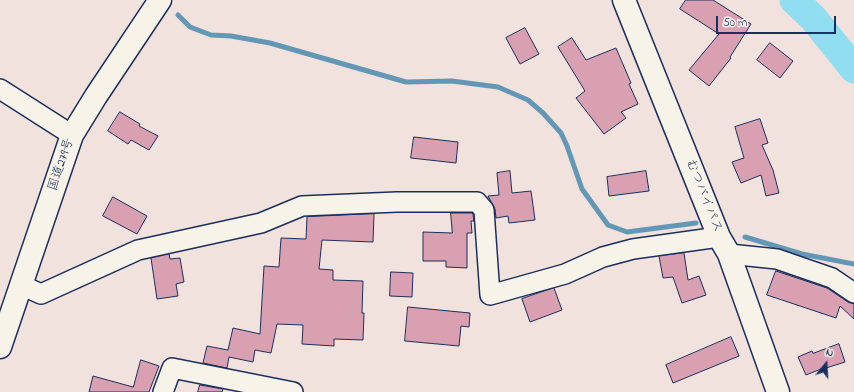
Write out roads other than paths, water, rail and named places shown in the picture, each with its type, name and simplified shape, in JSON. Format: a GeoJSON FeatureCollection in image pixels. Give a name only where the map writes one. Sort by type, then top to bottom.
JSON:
{"type":"FeatureCollection","features":[{"type":"Feature","properties":{"kind":"highway","name":"国道279号"},"geometry":{"type":"LineString","coordinates":[[0,347],[72,135],[160,0]]}},
{"type":"Feature","properties":{"kind":"highway","name":"むつバイパス"},"geometry":{"type":"LineString","coordinates":[[624,0],[724,246],[778,392]]}},
{"type":"Feature","properties":{"kind":"street"},"geometry":{"type":"LineString","coordinates":[[0,89],[72,135]]}},
{"type":"Feature","properties":{"kind":"street"},"geometry":{"type":"LineString","coordinates":[[21,285],[41,294],[138,250],[261,223],[302,206],[397,202],[476,202],[484,210],[490,296],[565,274],[603,257],[633,249],[724,246],[777,259],[832,278],[854,293]]}},
{"type":"Feature","properties":{"kind":"street"},"geometry":{"type":"LineString","coordinates":[[163,392],[172,368],[293,392]]}},
{"type":"Feature","properties":{"kind":"waterway"},"geometry":{"type":"LineString","coordinates":[[794,0],[813,18],[854,69]]}},
{"type":"Feature","properties":{"kind":"waterway"},"geometry":{"type":"LineString","coordinates":[[178,15],[190,27],[211,35],[231,36],[270,43],[406,82],[452,81],[498,87],[528,100],[543,113],[561,133],[582,189],[608,225],[627,232],[696,223]]}},
{"type":"Feature","properties":{"kind":"waterway"},"geometry":{"type":"LineString","coordinates":[[745,237],[802,254],[854,264]]}}]}
